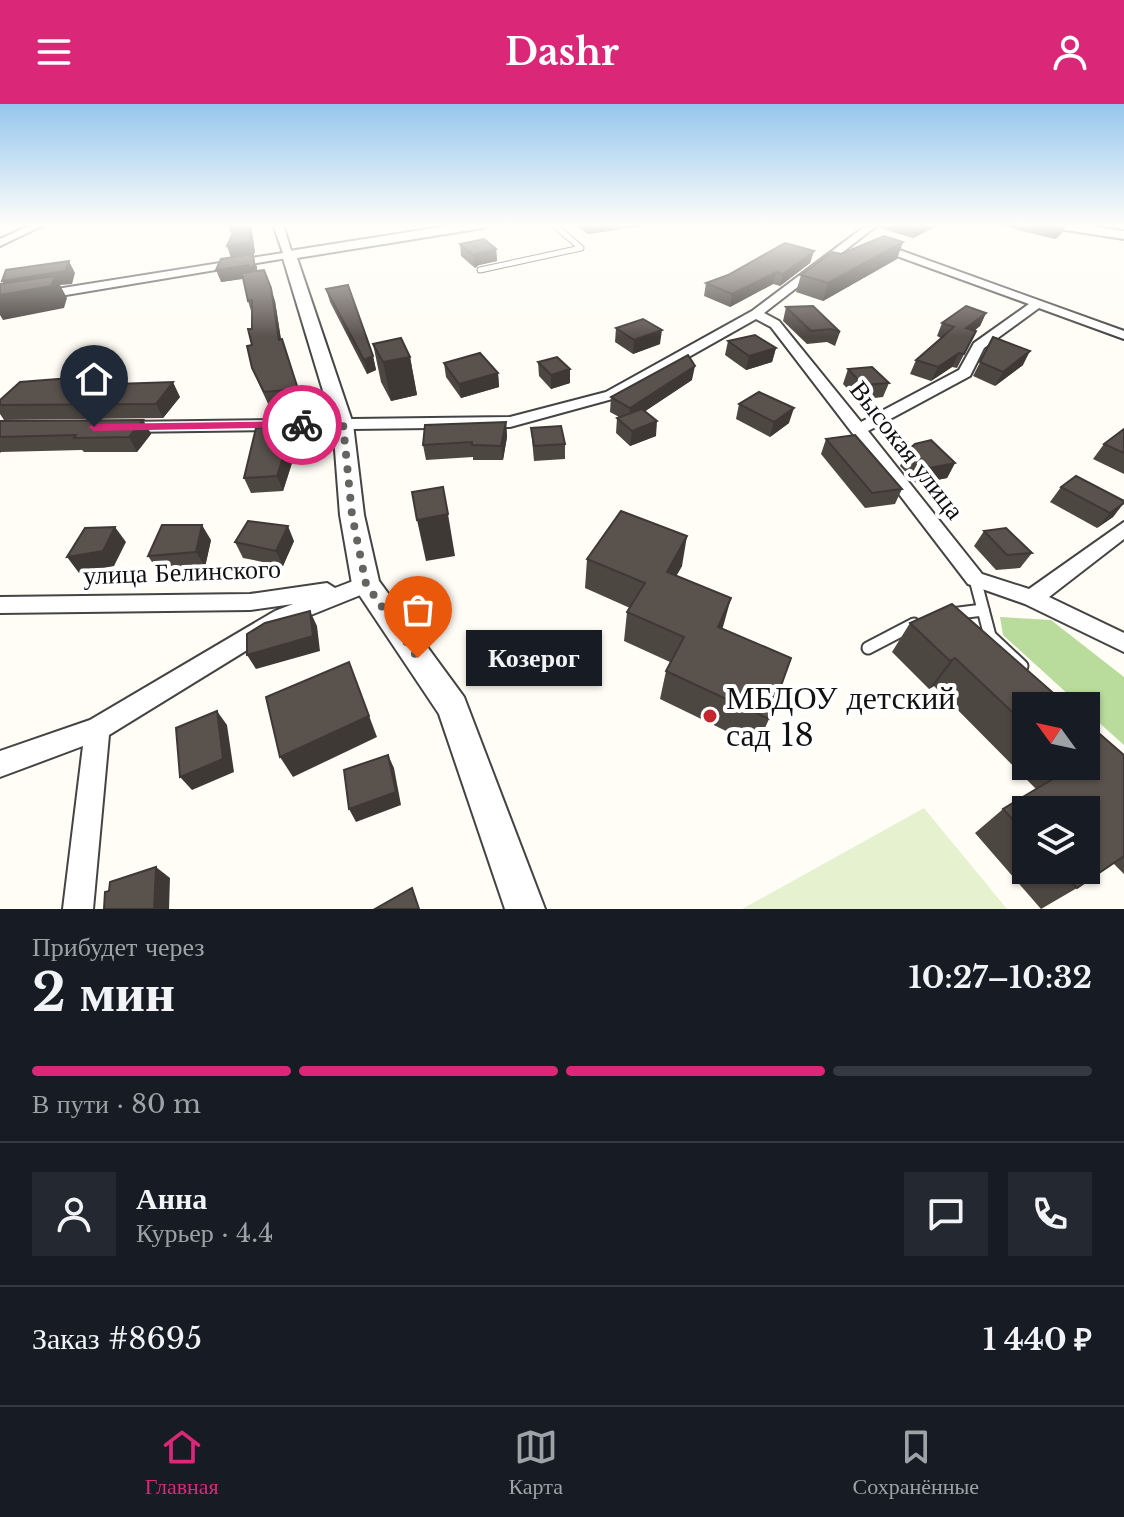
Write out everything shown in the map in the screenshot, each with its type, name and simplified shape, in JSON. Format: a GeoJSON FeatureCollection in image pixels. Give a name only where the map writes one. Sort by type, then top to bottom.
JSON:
{"type":"FeatureCollection","features":[{"type":"Feature","properties":{"kind":"street"},"geometry":{"type":"LineString","coordinates":[[0,302],[249,262]]}},
{"type":"Feature","properties":{"kind":"street"},"geometry":{"type":"LineString","coordinates":[[291,262],[343,424],[352,515],[366,584],[453,707],[525,909]]}},
{"type":"Feature","properties":{"kind":"street"},"geometry":{"type":"LineString","coordinates":[[109,427],[510,422],[611,395],[756,314],[823,262]]}},
{"type":"Feature","properties":{"kind":"street"},"geometry":{"type":"LineString","coordinates":[[922,262],[1124,335]]}},
{"type":"Feature","properties":{"kind":"street"},"geometry":{"type":"LineString","coordinates":[[858,430],[965,373],[979,346],[1037,304]]}},
{"type":"Feature","properties":{"kind":"street","name":"Высокая улица"},"geometry":{"type":"LineString","coordinates":[[756,314],[775,324],[975,579]]}},
{"type":"Feature","properties":{"kind":"street"},"geometry":{"type":"LineString","coordinates":[[1032,598],[1124,529]]}},
{"type":"Feature","properties":{"kind":"street"},"geometry":{"type":"LineString","coordinates":[[975,579],[1032,598],[1124,643]]}},
{"type":"Feature","properties":{"kind":"street"},"geometry":{"type":"LineString","coordinates":[[0,764],[97,729],[283,617],[366,584]]}},
{"type":"Feature","properties":{"kind":"street","name":"улица Белинского"},"geometry":{"type":"LineString","coordinates":[[0,605],[250,602],[366,584]]}},
{"type":"Feature","properties":{"kind":"street"},"geometry":{"type":"LineString","coordinates":[[78,909],[97,729]]}},
{"type":"Feature","properties":{"kind":"lane"},"geometry":{"type":"LineString","coordinates":[[480,270],[519,262]]}},
{"type":"Feature","properties":{"kind":"lane"},"geometry":{"type":"LineString","coordinates":[[975,579],[990,636],[1033,676]]}},
{"type":"Feature","properties":{"kind":"lane"},"geometry":{"type":"LineString","coordinates":[[941,615],[983,610]]}},
{"type":"Feature","properties":{"kind":"lane"},"geometry":{"type":"LineString","coordinates":[[868,648],[927,617]]}},
{"type":"Feature","properties":{"kind":"green space"},"geometry":{"type":"Polygon","coordinates":[[[1000,617],[1051,620],[1124,677],[1124,745],[1100,724],[1100,692],[1066,692],[1003,635],[1000,617]]]}},
{"type":"Feature","properties":{"kind":"green space"},"geometry":{"type":"Polygon","coordinates":[[[924,808],[1007,909],[742,909],[924,808]]]}},
{"type":"Feature","properties":{"kind":"building"},"geometry":{"type":"Polygon","coordinates":[[[69,262],[65,271],[2,281],[6,270],[69,262]]]}},
{"type":"Feature","properties":{"kind":"building"},"geometry":{"type":"Polygon","coordinates":[[[220,262],[254,262],[251,269],[249,265],[216,270],[220,262]]]}},
{"type":"Feature","properties":{"kind":"building"},"geometry":{"type":"Polygon","coordinates":[[[752,262],[800,262],[783,274],[776,272],[732,294],[706,283],[752,262]]]}},
{"type":"Feature","properties":{"kind":"building"},"geometry":{"type":"Polygon","coordinates":[[[819,262],[867,262],[828,283],[801,275],[819,262]]]}},
{"type":"Feature","properties":{"kind":"building"},"geometry":{"type":"Polygon","coordinates":[[[264,270],[271,288],[279,340],[282,339],[298,389],[264,392],[252,368],[247,346],[252,345],[248,329],[252,329],[252,300],[248,301],[242,273],[264,270]]]}},
{"type":"Feature","properties":{"kind":"building"},"geometry":{"type":"Polygon","coordinates":[[[55,276],[51,286],[0,295],[0,284],[55,276]]]}},
{"type":"Feature","properties":{"kind":"building"},"geometry":{"type":"Polygon","coordinates":[[[348,285],[373,356],[364,360],[326,289],[348,285]]]}},
{"type":"Feature","properties":{"kind":"building"},"geometry":{"type":"Polygon","coordinates":[[[813,306],[840,332],[831,329],[811,331],[786,307],[813,306]]]}},
{"type":"Feature","properties":{"kind":"building"},"geometry":{"type":"Polygon","coordinates":[[[966,306],[986,313],[966,328],[976,331],[964,354],[959,353],[938,367],[916,360],[954,327],[942,323],[966,306]]]}},
{"type":"Feature","properties":{"kind":"building"},"geometry":{"type":"Polygon","coordinates":[[[643,319],[662,330],[634,340],[616,328],[643,319]]]}},
{"type":"Feature","properties":{"kind":"building"},"geometry":{"type":"Polygon","coordinates":[[[755,335],[776,348],[749,356],[728,341],[755,335]]]}},
{"type":"Feature","properties":{"kind":"building"},"geometry":{"type":"Polygon","coordinates":[[[993,337],[1030,351],[1003,372],[980,362],[993,337]]]}},
{"type":"Feature","properties":{"kind":"building"},"geometry":{"type":"Polygon","coordinates":[[[401,338],[410,357],[383,362],[373,344],[401,338]]]}},
{"type":"Feature","properties":{"kind":"building"},"geometry":{"type":"Polygon","coordinates":[[[480,353],[498,373],[459,384],[444,363],[480,353]]]}},
{"type":"Feature","properties":{"kind":"building"},"geometry":{"type":"Polygon","coordinates":[[[688,355],[695,366],[630,408],[611,397],[688,355]]]}},
{"type":"Feature","properties":{"kind":"building"},"geometry":{"type":"Polygon","coordinates":[[[557,357],[570,369],[551,375],[538,362],[557,357]]]}},
{"type":"Feature","properties":{"kind":"building"},"geometry":{"type":"Polygon","coordinates":[[[872,367],[889,383],[863,385],[848,369],[872,367]]]}},
{"type":"Feature","properties":{"kind":"building"},"geometry":{"type":"Polygon","coordinates":[[[123,374],[115,384],[173,382],[156,404],[0,405],[0,400],[20,382],[123,374]]]}},
{"type":"Feature","properties":{"kind":"building"},"geometry":{"type":"Polygon","coordinates":[[[759,392],[794,408],[774,422],[739,404],[759,392]]]}},
{"type":"Feature","properties":{"kind":"building"},"geometry":{"type":"Polygon","coordinates":[[[642,409],[657,421],[632,431],[617,418],[642,409]]]}},
{"type":"Feature","properties":{"kind":"building"},"geometry":{"type":"Polygon","coordinates":[[[143,420],[129,437],[0,437],[0,421],[143,420]]]}},
{"type":"Feature","properties":{"kind":"building"},"geometry":{"type":"Polygon","coordinates":[[[506,422],[501,446],[472,445],[472,442],[423,445],[425,425],[506,422]]]}},
{"type":"Feature","properties":{"kind":"building"},"geometry":{"type":"Polygon","coordinates":[[[293,426],[277,476],[244,478],[256,428],[293,426]]]}},
{"type":"Feature","properties":{"kind":"building"},"geometry":{"type":"Polygon","coordinates":[[[561,426],[565,444],[534,446],[531,428],[561,426]]]}},
{"type":"Feature","properties":{"kind":"building"},"geometry":{"type":"Polygon","coordinates":[[[1124,429],[1124,453],[1104,444],[1124,429]]]}},
{"type":"Feature","properties":{"kind":"building"},"geometry":{"type":"Polygon","coordinates":[[[855,435],[902,489],[872,493],[826,439],[855,435]]]}},
{"type":"Feature","properties":{"kind":"building"},"geometry":{"type":"Polygon","coordinates":[[[931,440],[955,463],[924,469],[907,451],[915,444],[931,440]]]}},
{"type":"Feature","properties":{"kind":"building"},"geometry":{"type":"Polygon","coordinates":[[[1076,476],[1124,503],[1110,513],[1061,487],[1076,476]]]}},
{"type":"Feature","properties":{"kind":"building"},"geometry":{"type":"Polygon","coordinates":[[[443,487],[448,514],[417,520],[412,492],[443,487]]]}},
{"type":"Feature","properties":{"kind":"building"},"geometry":{"type":"Polygon","coordinates":[[[621,511],[687,536],[667,572],[731,598],[718,627],[791,658],[769,719],[666,671],[684,637],[627,612],[645,583],[587,559],[621,511]]]}},
{"type":"Feature","properties":{"kind":"building"},"geometry":{"type":"Polygon","coordinates":[[[248,521],[288,526],[276,551],[235,542],[248,521]]]}},
{"type":"Feature","properties":{"kind":"building"},"geometry":{"type":"Polygon","coordinates":[[[162,525],[202,525],[196,552],[148,556],[162,525]]]}},
{"type":"Feature","properties":{"kind":"building"},"geometry":{"type":"Polygon","coordinates":[[[115,527],[103,551],[67,557],[85,528],[115,527]]]}},
{"type":"Feature","properties":{"kind":"building"},"geometry":{"type":"Polygon","coordinates":[[[1006,528],[1032,553],[1007,555],[984,531],[1006,528]]]}},
{"type":"Feature","properties":{"kind":"building"},"geometry":{"type":"Polygon","coordinates":[[[952,604],[1052,692],[1012,692],[1012,712],[955,658],[950,661],[910,623],[952,604]]]}},
{"type":"Feature","properties":{"kind":"building"},"geometry":{"type":"Polygon","coordinates":[[[310,611],[313,636],[247,655],[247,634],[265,623],[310,611]]]}},
{"type":"Feature","properties":{"kind":"building"},"geometry":{"type":"Polygon","coordinates":[[[349,662],[369,716],[280,757],[266,697],[349,662]]]}},
{"type":"Feature","properties":{"kind":"building"},"geometry":{"type":"Polygon","coordinates":[[[217,711],[223,759],[180,777],[176,728],[217,711]]]}},
{"type":"Feature","properties":{"kind":"building"},"geometry":{"type":"Polygon","coordinates":[[[1100,734],[1124,755],[1124,856],[1100,872],[1100,796],[1025,796],[1051,780],[1100,780],[1100,734]]]}},
{"type":"Feature","properties":{"kind":"building"},"geometry":{"type":"Polygon","coordinates":[[[388,755],[396,792],[349,809],[344,770],[388,755]]]}},
{"type":"Feature","properties":{"kind":"building"},"geometry":{"type":"Polygon","coordinates":[[[1012,804],[1012,819],[1003,809],[1012,804]]]}},
{"type":"Feature","properties":{"kind":"building"},"geometry":{"type":"Polygon","coordinates":[[[156,867],[154,909],[104,909],[105,892],[109,891],[110,882],[156,867]]]}},
{"type":"Feature","properties":{"kind":"building"},"geometry":{"type":"Polygon","coordinates":[[[412,888],[419,909],[375,909],[412,888]]]}},
{"type":"Feature","properties":{"kind":"way so far"},"geometry":{"type":"LineString","coordinates":[[302,425],[343,424],[352,515],[366,584],[418,658]]}},
{"type":"Feature","properties":{"kind":"place","name":"Козерог"},"geometry":{"type":"Point","coordinates":[418,658]}},
{"type":"Feature","properties":{"kind":"place","name":"МБДОУ детский сад 18"},"geometry":{"type":"Point","coordinates":[710,716]}},
{"type":"Feature","properties":{"kind":"route"},"geometry":{"type":"LineString","coordinates":[[94,427],[302,425]]}}]}
